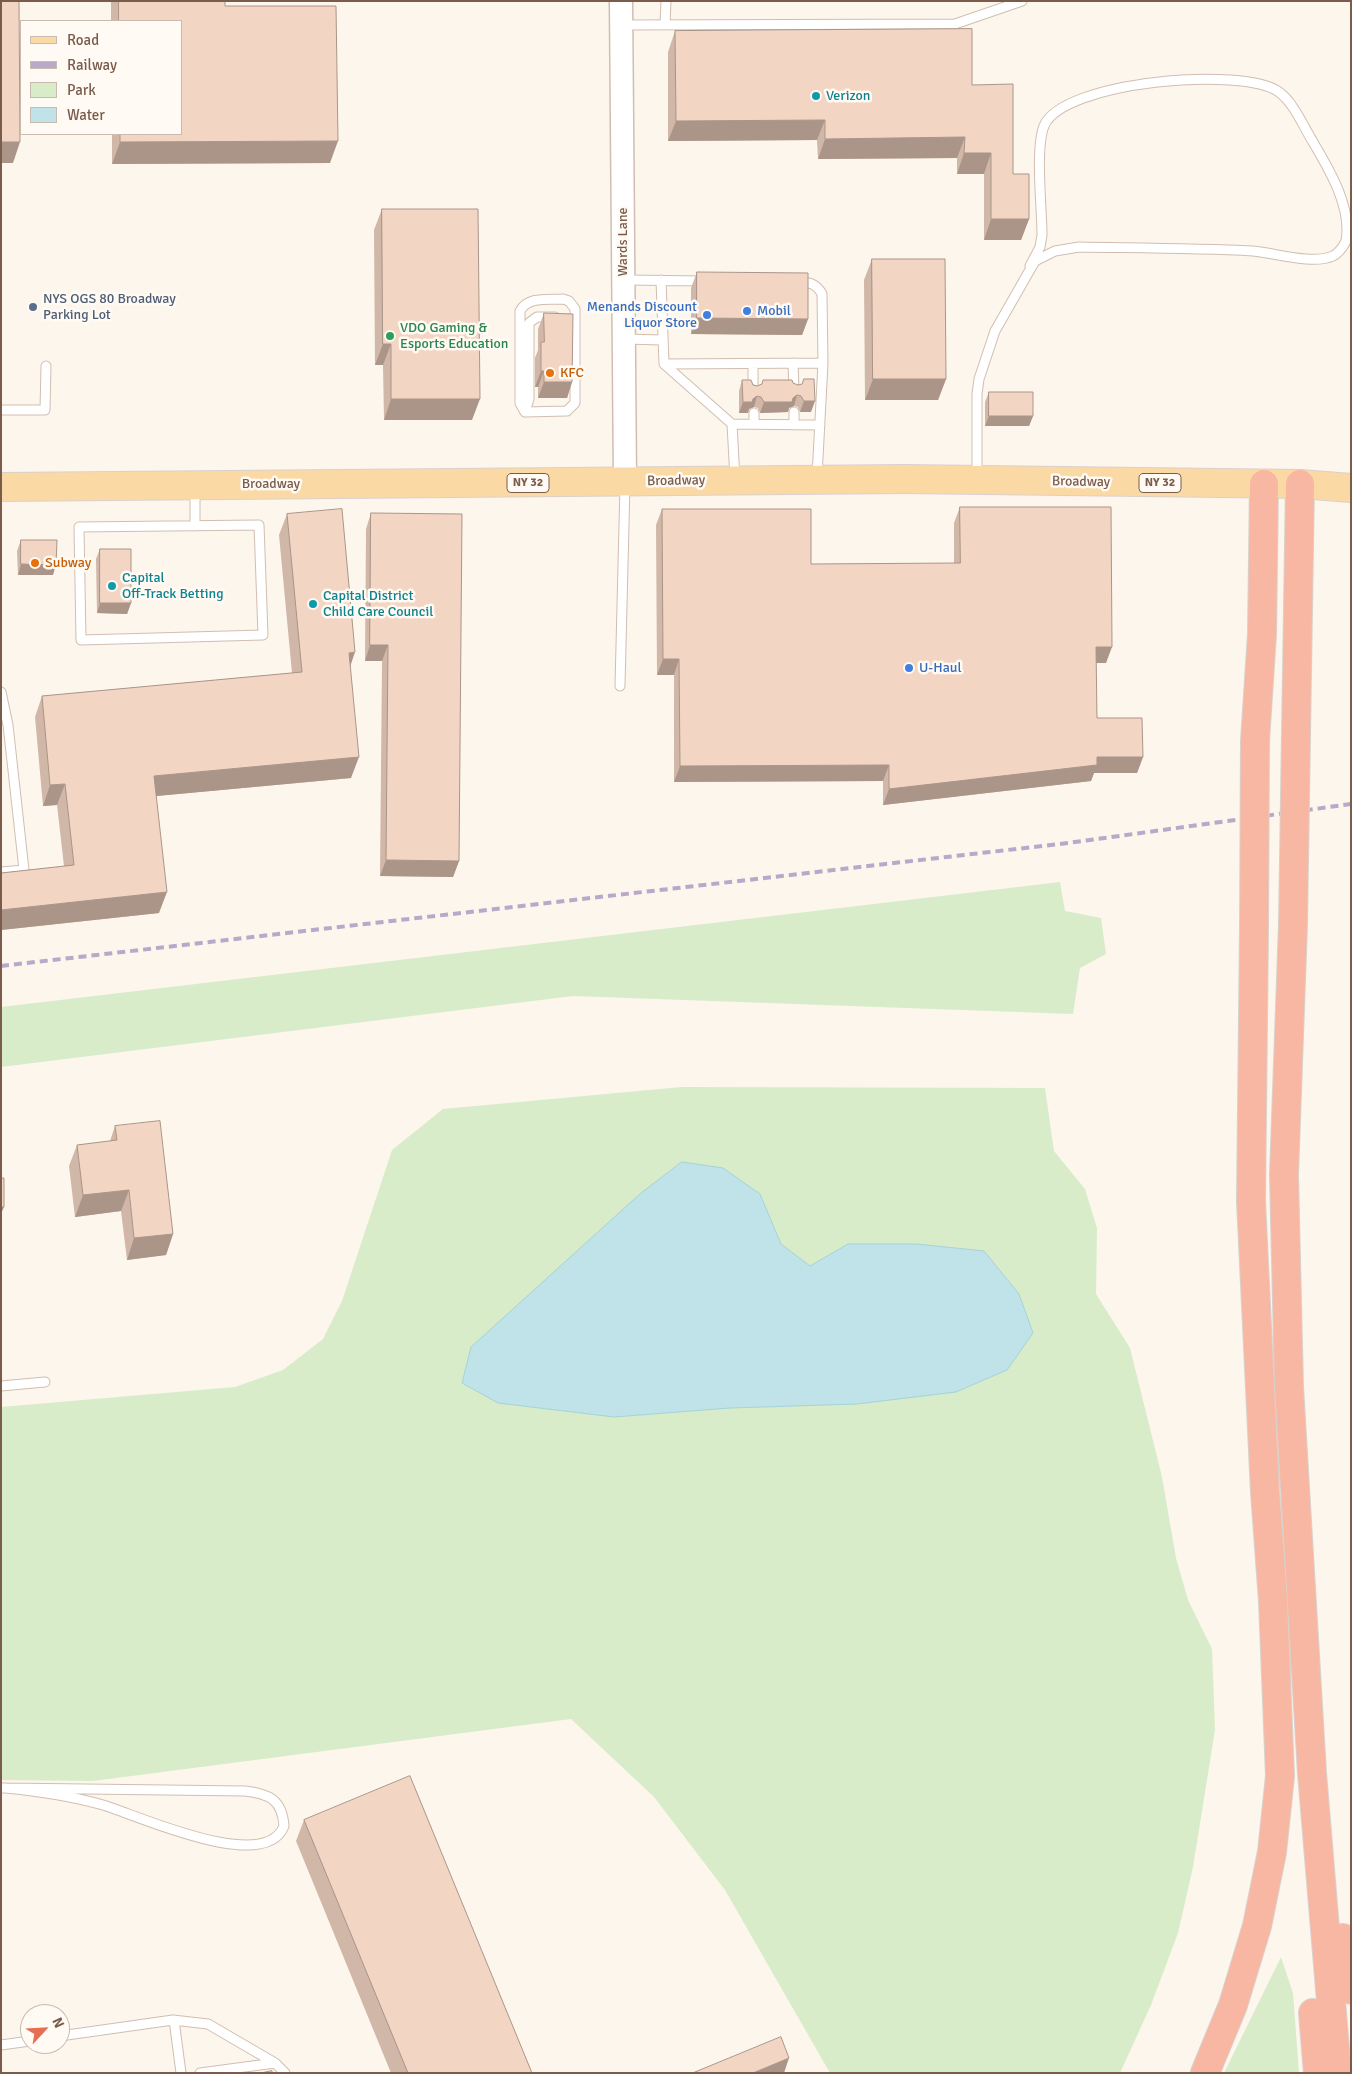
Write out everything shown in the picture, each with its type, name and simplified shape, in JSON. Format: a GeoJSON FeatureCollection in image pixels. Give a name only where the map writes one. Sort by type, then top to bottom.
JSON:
{"type":"FeatureCollection","features":[{"type":"Feature","properties":{"kind":"highway"},"geometry":{"type":"LineString","coordinates":[[1205,2073],[1218,2045],[1246,1966],[1266,1887],[1272,1852],[1280,1776],[1273,1601],[1265,1492],[1251,1210],[1255,741],[1262,634],[1264,484]]}},
{"type":"Feature","properties":{"kind":"highway"},"geometry":{"type":"LineString","coordinates":[[1300,484],[1293,924],[1284,1174],[1288,1387],[1312,1773],[1337,2073]]}},
{"type":"Feature","properties":{"kind":"highway"},"geometry":{"type":"LineString","coordinates":[[1300,1599],[1351,1990]]}},
{"type":"Feature","properties":{"kind":"highway"},"geometry":{"type":"LineString","coordinates":[[1273,1601],[1290,1736],[1318,2073]]}},
{"type":"Feature","properties":{"kind":"main road","name":"Broadway"},"geometry":{"type":"LineString","coordinates":[[1,487],[817,480],[1300,484],[1351,488]]}},
{"type":"Feature","properties":{"kind":"street","name":"Wards Lane"},"geometry":{"type":"LineString","coordinates":[[621,1],[625,482]]}},
{"type":"Feature","properties":{"kind":"lane"},"geometry":{"type":"LineString","coordinates":[[665,25],[666,1]]}},
{"type":"Feature","properties":{"kind":"lane"},"geometry":{"type":"LineString","coordinates":[[621,25],[955,24],[1022,1]]}},
{"type":"Feature","properties":{"kind":"lane"},"geometry":{"type":"LineString","coordinates":[[977,481],[976,402],[979,379],[995,331],[1040,247],[1042,235],[1040,153],[1044,126],[1058,109],[1077,99],[1107,89],[1161,82],[1230,79],[1270,87],[1279,92],[1290,104],[1340,188],[1348,212],[1350,229],[1345,243],[1338,253],[1326,258],[1255,252],[1080,247],[1047,253],[1030,266]]}},
{"type":"Feature","properties":{"kind":"lane"},"geometry":{"type":"LineString","coordinates":[[623,280],[720,281]]}},
{"type":"Feature","properties":{"kind":"lane"},"geometry":{"type":"LineString","coordinates":[[661,280],[664,364],[732,424],[820,426]]}},
{"type":"Feature","properties":{"kind":"lane"},"geometry":{"type":"LineString","coordinates":[[789,282],[808,282],[818,286],[822,294],[823,363],[817,480]]}},
{"type":"Feature","properties":{"kind":"lane"},"geometry":{"type":"LineString","coordinates":[[533,300],[565,300],[574,306],[575,403],[567,411],[525,412],[520,403],[519,318],[522,308],[533,300]]}},
{"type":"Feature","properties":{"kind":"lane"},"geometry":{"type":"LineString","coordinates":[[525,412],[529,399],[529,323],[537,317],[575,317]]}},
{"type":"Feature","properties":{"kind":"lane"},"geometry":{"type":"LineString","coordinates":[[624,339],[663,340]]}},
{"type":"Feature","properties":{"kind":"lane"},"geometry":{"type":"LineString","coordinates":[[793,363],[794,390]]}},
{"type":"Feature","properties":{"kind":"lane"},"geometry":{"type":"LineString","coordinates":[[664,364],[823,363]]}},
{"type":"Feature","properties":{"kind":"lane"},"geometry":{"type":"LineString","coordinates":[[753,364],[754,391]]}},
{"type":"Feature","properties":{"kind":"lane"},"geometry":{"type":"LineString","coordinates":[[1,410],[45,410],[46,366]]}},
{"type":"Feature","properties":{"kind":"lane"},"geometry":{"type":"LineString","coordinates":[[794,412],[794,425]]}},
{"type":"Feature","properties":{"kind":"lane"},"geometry":{"type":"LineString","coordinates":[[754,413],[754,424]]}},
{"type":"Feature","properties":{"kind":"lane"},"geometry":{"type":"LineString","coordinates":[[732,424],[735,480]]}},
{"type":"Feature","properties":{"kind":"lane"},"geometry":{"type":"LineString","coordinates":[[620,686],[625,482]]}},
{"type":"Feature","properties":{"kind":"lane"},"geometry":{"type":"LineString","coordinates":[[195,484],[195,526]]}},
{"type":"Feature","properties":{"kind":"lane"},"geometry":{"type":"LineString","coordinates":[[259,525],[263,635],[80,640],[79,527],[195,526],[259,525]]}},
{"type":"Feature","properties":{"kind":"lane"},"geometry":{"type":"LineString","coordinates":[[1,692],[8,725],[24,870],[1,872]]}},
{"type":"Feature","properties":{"kind":"lane"},"geometry":{"type":"LineString","coordinates":[[1,1386],[45,1382]]}},
{"type":"Feature","properties":{"kind":"lane"},"geometry":{"type":"LineString","coordinates":[[3,1788],[252,1792],[270,1796],[276,1802],[281,1811],[284,1826],[280,1835],[264,1844],[248,1846],[223,1843],[172,1830],[104,1805],[81,1799],[3,1788]]}},
{"type":"Feature","properties":{"kind":"lane"},"geometry":{"type":"LineString","coordinates":[[70,2035],[174,2020],[208,2024],[275,2063],[285,2073]]}},
{"type":"Feature","properties":{"kind":"lane"},"geometry":{"type":"LineString","coordinates":[[174,2020],[181,2073]]}},
{"type":"Feature","properties":{"kind":"lane"},"geometry":{"type":"LineString","coordinates":[[1,2045],[20,2042]]}},
{"type":"Feature","properties":{"kind":"lane"},"geometry":{"type":"LineString","coordinates":[[200,2073],[275,2063]]}},
{"type":"Feature","properties":{"kind":"green space"},"geometry":{"type":"Polygon","coordinates":[[[1060,882],[1065,911],[1101,918],[1106,954],[1080,968],[1073,1014],[573,996],[1,1067],[1,1007],[1060,882]]]}},
{"type":"Feature","properties":{"kind":"green space"},"geometry":{"type":"Polygon","coordinates":[[[682,1087],[1045,1088],[1054,1151],[1085,1189],[1097,1228],[1096,1294],[1130,1348],[1162,1477],[1176,1558],[1188,1600],[1212,1649],[1215,1730],[1193,1867],[1178,1933],[1151,2005],[1120,2073],[830,2073],[725,1890],[654,1797],[571,1719],[93,1781],[1,1780],[1,1407],[235,1387],[283,1370],[323,1339],[342,1301],[392,1150],[443,1109],[682,1087]]]}},
{"type":"Feature","properties":{"kind":"green space"},"geometry":{"type":"Polygon","coordinates":[[[1281,1957],[1293,1993],[1299,2073],[1224,2073],[1281,1957]]]}},
{"type":"Feature","properties":{"kind":"water"},"geometry":{"type":"Polygon","coordinates":[[[682,1162],[723,1168],[760,1194],[781,1244],[810,1266],[848,1244],[917,1244],[984,1251],[1019,1294],[1033,1333],[1007,1370],[956,1392],[857,1404],[730,1408],[614,1417],[498,1403],[462,1383],[471,1347],[641,1193],[682,1162]]]}},
{"type":"Feature","properties":{"kind":"building"},"geometry":{"type":"Polygon","coordinates":[[[1,1],[19,1],[20,142],[1,142],[1,1]]]}},
{"type":"Feature","properties":{"kind":"building"},"geometry":{"type":"Polygon","coordinates":[[[119,1],[225,1],[225,6],[336,6],[338,141],[120,142],[120,135],[182,135],[182,20],[119,20],[119,1]]]}},
{"type":"Feature","properties":{"kind":"building","name":"Verizon"},"geometry":{"type":"Polygon","coordinates":[[[972,29],[972,85],[1013,84],[1013,174],[1029,174],[1029,219],[991,219],[991,153],[964,153],[965,137],[825,139],[825,120],[676,121],[675,31],[972,29]]]}},
{"type":"Feature","properties":{"kind":"building"},"geometry":{"type":"Polygon","coordinates":[[[382,209],[478,209],[480,399],[391,399],[391,344],[383,344],[382,209]]]}},
{"type":"Feature","properties":{"kind":"building"},"geometry":{"type":"Polygon","coordinates":[[[872,259],[945,259],[946,379],[873,379],[872,259]]]}},
{"type":"Feature","properties":{"kind":"building","name":"Mobil"},"geometry":{"type":"Polygon","coordinates":[[[697,272],[808,273],[808,319],[697,318],[697,272]]]}},
{"type":"Feature","properties":{"kind":"building","name":"KFC"},"geometry":{"type":"Polygon","coordinates":[[[544,313],[573,314],[572,382],[544,382],[544,371],[541,371],[541,342],[544,342],[544,313]]]}},
{"type":"Feature","properties":{"kind":"building"},"geometry":{"type":"Polygon","coordinates":[[[804,379],[814,379],[815,401],[804,401],[801,396],[797,395],[793,398],[792,402],[764,402],[761,397],[757,396],[752,402],[743,402],[742,380],[751,380],[753,385],[757,386],[762,384],[763,380],[792,380],[793,383],[798,385],[802,384],[804,379]]]}},
{"type":"Feature","properties":{"kind":"building"},"geometry":{"type":"Polygon","coordinates":[[[989,392],[1033,392],[1033,416],[989,416],[989,392]]]}},
{"type":"Feature","properties":{"kind":"building"},"geometry":{"type":"Polygon","coordinates":[[[960,507],[1111,507],[1112,647],[1096,647],[1097,718],[1142,718],[1143,757],[1097,757],[1097,765],[889,789],[889,765],[680,766],[679,659],[663,659],[662,509],[811,509],[811,564],[960,563],[960,507]]]}},
{"type":"Feature","properties":{"kind":"building"},"geometry":{"type":"Polygon","coordinates":[[[342,509],[355,652],[349,653],[359,757],[154,776],[167,892],[1,910],[1,873],[74,865],[65,784],[50,785],[42,696],[302,672],[287,514],[342,509]]]}},
{"type":"Feature","properties":{"kind":"building"},"geometry":{"type":"Polygon","coordinates":[[[371,513],[462,514],[459,861],[386,860],[388,645],[370,645],[371,513]]]}},
{"type":"Feature","properties":{"kind":"building"},"geometry":{"type":"Polygon","coordinates":[[[21,540],[57,540],[56,565],[21,564],[21,540]]]}},
{"type":"Feature","properties":{"kind":"building","name":"Capital Off-Track Betting"},"geometry":{"type":"Polygon","coordinates":[[[100,549],[131,549],[131,603],[100,603],[100,549]]]}},
{"type":"Feature","properties":{"kind":"building"},"geometry":{"type":"Polygon","coordinates":[[[160,1121],[173,1234],[134,1238],[129,1190],[83,1195],[77,1145],[117,1140],[115,1126],[160,1121]]]}},
{"type":"Feature","properties":{"kind":"building"},"geometry":{"type":"Polygon","coordinates":[[[1,1178],[4,1178],[4,1207],[1,1207],[1,1178]]]}},
{"type":"Feature","properties":{"kind":"building"},"geometry":{"type":"Polygon","coordinates":[[[410,1776],[532,2073],[408,2073],[304,1820],[410,1776]]]}},
{"type":"Feature","properties":{"kind":"building"},"geometry":{"type":"Polygon","coordinates":[[[781,2037],[789,2058],[753,2073],[693,2073],[781,2037]]]}},
{"type":"Feature","properties":{"kind":"railway"},"geometry":{"type":"LineString","coordinates":[[1,966],[1068,843],[1351,804]]}},
{"type":"Feature","properties":{"kind":"place","name":"Verizon"},"geometry":{"type":"Point","coordinates":[816,96]}},
{"type":"Feature","properties":{"kind":"place","name":"NYS OGS 80 Broadway Parking Lot"},"geometry":{"type":"Point","coordinates":[33,307]}},
{"type":"Feature","properties":{"kind":"place","name":"Mobil"},"geometry":{"type":"Point","coordinates":[747,311]}},
{"type":"Feature","properties":{"kind":"place","name":"Menands Discount Liquor Store"},"geometry":{"type":"Point","coordinates":[707,315]}},
{"type":"Feature","properties":{"kind":"place","name":"VDO Gaming & Esports Education"},"geometry":{"type":"Point","coordinates":[390,336]}},
{"type":"Feature","properties":{"kind":"place","name":"KFC"},"geometry":{"type":"Point","coordinates":[550,373]}},
{"type":"Feature","properties":{"kind":"place","name":"Subway"},"geometry":{"type":"Point","coordinates":[35,563]}},
{"type":"Feature","properties":{"kind":"place","name":"Capital Off-Track Betting"},"geometry":{"type":"Point","coordinates":[112,586]}},
{"type":"Feature","properties":{"kind":"place","name":"Capital District Child Care Council"},"geometry":{"type":"Point","coordinates":[313,604]}},
{"type":"Feature","properties":{"kind":"place","name":"U-Haul"},"geometry":{"type":"Point","coordinates":[909,668]}}]}
